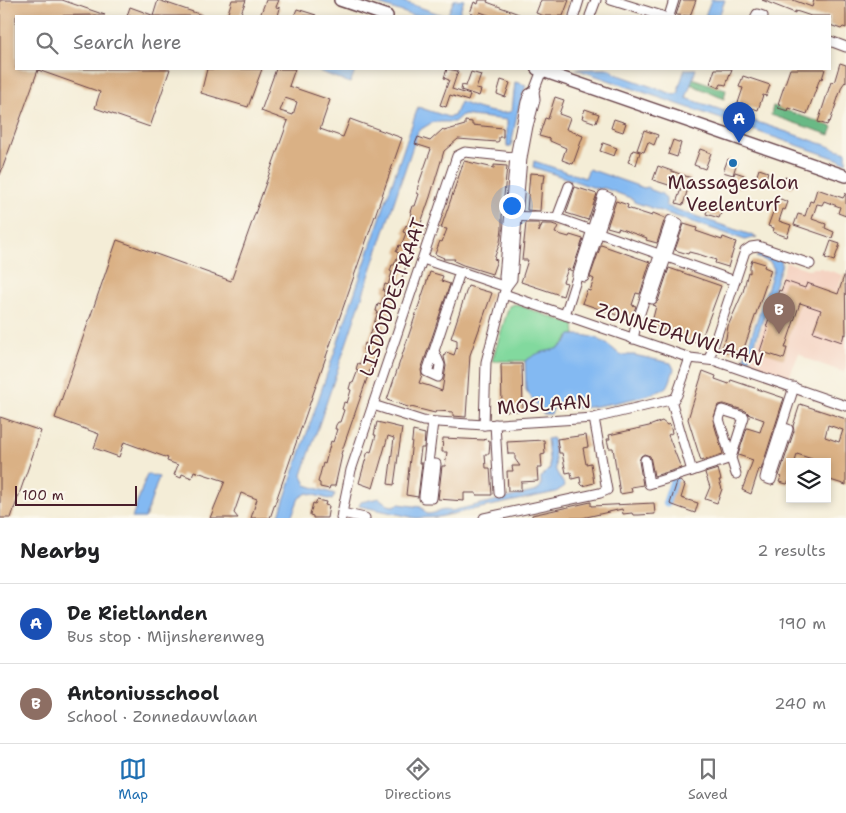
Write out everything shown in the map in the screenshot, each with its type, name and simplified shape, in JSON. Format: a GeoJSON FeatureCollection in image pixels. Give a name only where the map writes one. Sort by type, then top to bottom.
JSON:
{"type":"FeatureCollection","features":[{"type":"Feature","properties":{"kind":"street"},"geometry":{"type":"LineString","coordinates":[[340,0],[384,15]]}},
{"type":"Feature","properties":{"kind":"street"},"geometry":{"type":"LineString","coordinates":[[574,15],[579,0]]}},
{"type":"Feature","properties":{"kind":"street"},"geometry":{"type":"LineString","coordinates":[[590,15],[596,0]]}},
{"type":"Feature","properties":{"kind":"street"},"geometry":{"type":"LineString","coordinates":[[611,0],[659,15]]}},
{"type":"Feature","properties":{"kind":"street"},"geometry":{"type":"LineString","coordinates":[[669,15],[674,0]]}},
{"type":"Feature","properties":{"kind":"street"},"geometry":{"type":"LineString","coordinates":[[831,41],[846,47]]}},
{"type":"Feature","properties":{"kind":"street"},"geometry":{"type":"LineString","coordinates":[[484,425],[486,362],[505,290],[512,279],[513,217],[518,157],[535,100],[534,91],[539,70],[562,72],[846,176]]}},
{"type":"Feature","properties":{"kind":"street","name":"LISDODDESTRAAT"},"geometry":{"type":"LineString","coordinates":[[366,518],[342,515],[351,470],[457,156],[465,152],[518,157]]}},
{"type":"Feature","properties":{"kind":"street"},"geometry":{"type":"LineString","coordinates":[[558,218],[569,186]]}},
{"type":"Feature","properties":{"kind":"street"},"geometry":{"type":"LineString","coordinates":[[513,217],[558,218],[735,281]]}},
{"type":"Feature","properties":{"kind":"street"},"geometry":{"type":"LineString","coordinates":[[565,315],[577,274],[595,232]]}},
{"type":"Feature","properties":{"kind":"street"},"geometry":{"type":"LineString","coordinates":[[709,359],[745,251],[758,246],[810,264]]}},
{"type":"Feature","properties":{"kind":"street"},"geometry":{"type":"LineString","coordinates":[[633,339],[645,297],[663,256]]}},
{"type":"Feature","properties":{"kind":"street","name":"ZONNEDAUWLAAN"},"geometry":{"type":"LineString","coordinates":[[423,259],[565,315],[633,339],[690,358],[709,359],[846,406]]}},
{"type":"Feature","properties":{"kind":"street"},"geometry":{"type":"LineString","coordinates":[[434,351],[460,272]]}},
{"type":"Feature","properties":{"kind":"street"},"geometry":{"type":"LineString","coordinates":[[690,358],[677,395],[671,400],[692,471]]}},
{"type":"Feature","properties":{"kind":"street"},"geometry":{"type":"LineString","coordinates":[[782,427],[788,429],[771,480],[765,478],[794,387]]}},
{"type":"Feature","properties":{"kind":"street","name":"MOSLAAN"},"geometry":{"type":"LineString","coordinates":[[373,405],[423,421],[484,425],[594,418],[671,400]]}},
{"type":"Feature","properties":{"kind":"street"},"geometry":{"type":"LineString","coordinates":[[731,458],[744,418],[722,410],[719,419],[731,458],[736,474]]}},
{"type":"Feature","properties":{"kind":"street"},"geometry":{"type":"LineString","coordinates":[[484,518],[600,494],[607,490],[594,418]]}},
{"type":"Feature","properties":{"kind":"street"},"geometry":{"type":"LineString","coordinates":[[429,464],[433,422]]}},
{"type":"Feature","properties":{"kind":"street"},"geometry":{"type":"LineString","coordinates":[[495,424],[499,493]]}},
{"type":"Feature","properties":{"kind":"street"},"geometry":{"type":"LineString","coordinates":[[645,460],[649,484],[731,458]]}},
{"type":"Feature","properties":{"kind":"shaded area"},"geometry":{"type":"Polygon","coordinates":[[[786,262],[811,270],[812,268],[821,268],[843,275],[839,287],[846,289],[846,373],[807,359],[799,353],[789,377],[750,363],[786,262]]]}},
{"type":"Feature","properties":{"kind":"green space"},"geometry":{"type":"Polygon","coordinates":[[[692,78],[726,90],[724,99],[690,84],[692,78]]]}},
{"type":"Feature","properties":{"kind":"green space"},"geometry":{"type":"Polygon","coordinates":[[[773,106],[833,127],[830,135],[771,115],[773,106]]]}},
{"type":"Feature","properties":{"kind":"green space"},"geometry":{"type":"Polygon","coordinates":[[[515,304],[574,325],[575,335],[570,335],[561,347],[554,351],[543,352],[525,361],[492,361],[509,306],[515,304]]]}},
{"type":"Feature","properties":{"kind":"water"},"geometry":{"type":"Polygon","coordinates":[[[367,0],[399,0],[442,15],[411,15],[367,0]]]}},
{"type":"Feature","properties":{"kind":"water"},"geometry":{"type":"Polygon","coordinates":[[[454,0],[464,0],[460,15],[447,15],[454,0]]]}},
{"type":"Feature","properties":{"kind":"water"},"geometry":{"type":"Polygon","coordinates":[[[711,0],[725,0],[719,15],[705,15],[711,0]]]}},
{"type":"Feature","properties":{"kind":"water"},"geometry":{"type":"Polygon","coordinates":[[[316,70],[356,70],[350,83],[316,70]]]}},
{"type":"Feature","properties":{"kind":"water"},"geometry":{"type":"Polygon","coordinates":[[[579,70],[612,70],[616,74],[675,95],[679,92],[685,70],[696,70],[686,98],[846,152],[846,162],[579,70]]]}},
{"type":"Feature","properties":{"kind":"water"},"geometry":{"type":"Polygon","coordinates":[[[515,82],[526,85],[517,114],[511,147],[507,147],[507,120],[462,115],[454,122],[433,122],[418,131],[302,475],[306,485],[335,494],[332,500],[307,493],[299,498],[291,518],[278,518],[418,107],[448,117],[454,116],[460,102],[486,111],[507,113],[512,111],[515,82]]]}},
{"type":"Feature","properties":{"kind":"water"},"geometry":{"type":"Polygon","coordinates":[[[534,161],[585,178],[589,169],[644,188],[648,187],[662,194],[666,199],[666,206],[757,237],[745,240],[634,202],[633,199],[604,188],[598,189],[533,167],[534,161]]]}},
{"type":"Feature","properties":{"kind":"water"},"geometry":{"type":"Polygon","coordinates":[[[760,254],[781,260],[782,264],[749,360],[744,358],[774,269],[770,262],[756,257],[760,254]]]}},
{"type":"Feature","properties":{"kind":"water"},"geometry":{"type":"Polygon","coordinates":[[[570,335],[598,339],[609,345],[620,355],[634,355],[671,363],[674,369],[667,387],[652,394],[609,404],[584,408],[555,405],[551,414],[543,414],[526,390],[525,361],[538,353],[559,348],[570,335]]]}},
{"type":"Feature","properties":{"kind":"water"},"geometry":{"type":"Polygon","coordinates":[[[553,438],[556,471],[565,486],[556,492],[438,517],[416,518],[359,506],[361,502],[379,498],[388,505],[399,504],[421,507],[427,514],[430,514],[537,491],[541,486],[541,477],[550,468],[547,439],[553,438]]]}},
{"type":"Feature","properties":{"kind":"water"},"geometry":{"type":"Polygon","coordinates":[[[147,474],[159,477],[145,518],[132,518],[147,474]]]}},
{"type":"Feature","properties":{"kind":"building"},"geometry":{"type":"Polygon","coordinates":[[[0,0],[62,0],[105,15],[15,15],[15,70],[38,70],[0,175],[0,0]]]}},
{"type":"Feature","properties":{"kind":"building"},"geometry":{"type":"Polygon","coordinates":[[[158,0],[202,15],[153,15],[158,0]]]}},
{"type":"Feature","properties":{"kind":"building"},"geometry":{"type":"Polygon","coordinates":[[[232,0],[246,0],[240,15],[227,15],[232,0]]]}},
{"type":"Feature","properties":{"kind":"building"},"geometry":{"type":"Polygon","coordinates":[[[266,0],[279,0],[276,7],[280,8],[278,15],[260,15],[266,0]]]}},
{"type":"Feature","properties":{"kind":"building"},"geometry":{"type":"Polygon","coordinates":[[[479,0],[488,0],[487,2],[521,15],[488,15],[480,12],[478,15],[475,15],[470,13],[474,2],[478,4],[479,0]]]}},
{"type":"Feature","properties":{"kind":"building"},"geometry":{"type":"Polygon","coordinates":[[[541,0],[569,0],[563,15],[541,15],[536,13],[541,0]]]}},
{"type":"Feature","properties":{"kind":"building"},"geometry":{"type":"Polygon","coordinates":[[[681,0],[696,0],[690,15],[676,15],[681,0]]]}},
{"type":"Feature","properties":{"kind":"building"},"geometry":{"type":"Polygon","coordinates":[[[762,0],[793,0],[812,7],[814,0],[846,1],[846,28],[843,27],[841,29],[831,25],[831,15],[808,15],[795,11],[795,13],[762,0]]]}},
{"type":"Feature","properties":{"kind":"building"},"geometry":{"type":"Polygon","coordinates":[[[130,7],[152,15],[127,15],[130,7]]]}},
{"type":"Feature","properties":{"kind":"building"},"geometry":{"type":"Polygon","coordinates":[[[297,9],[316,15],[294,15],[297,9]]]}},
{"type":"Feature","properties":{"kind":"building"},"geometry":{"type":"Polygon","coordinates":[[[840,63],[846,65],[846,83],[842,86],[830,122],[827,125],[818,122],[831,82],[834,83],[840,63]]]}},
{"type":"Feature","properties":{"kind":"building"},"geometry":{"type":"Polygon","coordinates":[[[38,70],[170,70],[150,127],[95,108],[100,92],[38,70]]]}},
{"type":"Feature","properties":{"kind":"building"},"geometry":{"type":"Polygon","coordinates":[[[207,70],[262,70],[248,107],[201,93],[207,70]]]}},
{"type":"Feature","properties":{"kind":"building"},"geometry":{"type":"Polygon","coordinates":[[[276,70],[295,70],[289,86],[330,100],[320,129],[343,137],[350,119],[402,138],[270,518],[251,518],[257,499],[241,493],[234,513],[238,518],[210,518],[225,481],[194,471],[192,478],[182,474],[181,478],[174,475],[178,465],[167,461],[168,458],[124,442],[119,457],[94,448],[99,434],[55,418],[117,240],[231,281],[288,121],[261,111],[276,70]],[[285,98],[280,111],[293,115],[297,102],[285,98]]]}},
{"type":"Feature","properties":{"kind":"building"},"geometry":{"type":"Polygon","coordinates":[[[447,70],[458,71],[452,89],[470,95],[468,101],[450,95],[446,107],[440,105],[449,80],[444,78],[447,70]]]}},
{"type":"Feature","properties":{"kind":"building"},"geometry":{"type":"Polygon","coordinates":[[[715,70],[732,70],[726,85],[721,84],[719,88],[710,84],[715,70]]]}},
{"type":"Feature","properties":{"kind":"building"},"geometry":{"type":"Polygon","coordinates":[[[790,70],[825,70],[807,114],[789,108],[788,111],[778,108],[780,104],[778,104],[790,70]]]}},
{"type":"Feature","properties":{"kind":"building"},"geometry":{"type":"Polygon","coordinates":[[[471,72],[481,75],[476,89],[481,90],[479,96],[461,90],[462,85],[466,86],[471,72]]]}},
{"type":"Feature","properties":{"kind":"building"},"geometry":{"type":"Polygon","coordinates":[[[743,76],[770,85],[766,96],[763,95],[758,110],[738,103],[743,88],[739,87],[743,76]]]}},
{"type":"Feature","properties":{"kind":"building"},"geometry":{"type":"Polygon","coordinates":[[[501,80],[510,83],[505,97],[497,94],[501,80]]]}},
{"type":"Feature","properties":{"kind":"building"},"geometry":{"type":"Polygon","coordinates":[[[555,97],[564,100],[559,114],[570,118],[566,129],[583,136],[573,164],[562,160],[566,148],[550,141],[550,139],[539,136],[545,118],[548,119],[555,97]]]}},
{"type":"Feature","properties":{"kind":"building"},"geometry":{"type":"Polygon","coordinates":[[[585,109],[599,114],[596,123],[582,118],[585,109]]]}},
{"type":"Feature","properties":{"kind":"building"},"geometry":{"type":"Polygon","coordinates":[[[614,119],[626,123],[623,132],[611,128],[614,119]]]}},
{"type":"Feature","properties":{"kind":"building"},"geometry":{"type":"Polygon","coordinates":[[[465,121],[472,122],[472,125],[503,128],[503,137],[499,137],[497,142],[458,139],[444,151],[430,197],[341,454],[335,486],[330,486],[329,489],[320,487],[318,482],[323,463],[325,464],[331,441],[333,442],[337,429],[335,429],[336,425],[340,422],[344,410],[342,409],[344,402],[347,403],[351,382],[353,383],[358,370],[356,370],[358,363],[360,364],[365,351],[363,350],[365,343],[367,344],[378,312],[376,311],[378,304],[381,305],[385,284],[388,285],[392,272],[390,271],[399,253],[396,252],[399,245],[401,246],[406,233],[403,232],[406,225],[408,226],[412,206],[415,206],[419,194],[417,193],[418,186],[431,149],[415,144],[418,137],[430,141],[443,129],[444,131],[465,125],[465,121]]]}},
{"type":"Feature","properties":{"kind":"building"},"geometry":{"type":"Polygon","coordinates":[[[644,130],[658,135],[654,145],[648,142],[644,152],[637,150],[644,130]]]}},
{"type":"Feature","properties":{"kind":"building"},"geometry":{"type":"Polygon","coordinates":[[[673,140],[681,143],[677,157],[668,154],[673,140]]]}},
{"type":"Feature","properties":{"kind":"building"},"geometry":{"type":"Polygon","coordinates":[[[603,143],[617,148],[614,156],[600,151],[603,143]]]}},
{"type":"Feature","properties":{"kind":"building"},"geometry":{"type":"Polygon","coordinates":[[[700,149],[711,153],[705,169],[694,165],[700,149]]]}},
{"type":"Feature","properties":{"kind":"building"},"geometry":{"type":"Polygon","coordinates":[[[633,150],[640,152],[636,165],[628,162],[633,150]]]}},
{"type":"Feature","properties":{"kind":"building"},"geometry":{"type":"Polygon","coordinates":[[[728,159],[737,162],[733,175],[723,172],[728,159]]]}},
{"type":"Feature","properties":{"kind":"building"},"geometry":{"type":"Polygon","coordinates":[[[464,161],[494,168],[494,165],[507,166],[502,229],[494,259],[497,260],[492,274],[463,265],[454,261],[455,259],[443,259],[435,254],[447,229],[441,228],[464,161]]]}},
{"type":"Feature","properties":{"kind":"building"},"geometry":{"type":"Polygon","coordinates":[[[658,166],[691,178],[683,205],[676,203],[681,189],[653,180],[658,166]]]}},
{"type":"Feature","properties":{"kind":"building"},"geometry":{"type":"Polygon","coordinates":[[[759,169],[768,172],[764,185],[755,181],[759,169]]]}},
{"type":"Feature","properties":{"kind":"building"},"geometry":{"type":"Polygon","coordinates":[[[735,172],[744,175],[740,188],[730,185],[735,172]]]}},
{"type":"Feature","properties":{"kind":"building"},"geometry":{"type":"Polygon","coordinates":[[[530,173],[545,174],[544,182],[542,182],[540,211],[527,210],[530,173]]]}},
{"type":"Feature","properties":{"kind":"building"},"geometry":{"type":"Polygon","coordinates":[[[785,177],[794,180],[792,188],[782,185],[785,177]]]}},
{"type":"Feature","properties":{"kind":"building"},"geometry":{"type":"Polygon","coordinates":[[[575,187],[597,194],[588,220],[566,213],[575,187]]]}},
{"type":"Feature","properties":{"kind":"building"},"geometry":{"type":"Polygon","coordinates":[[[817,189],[843,198],[846,193],[846,216],[838,213],[840,207],[824,201],[822,205],[817,204],[812,219],[826,224],[825,228],[834,232],[832,238],[794,225],[798,214],[805,216],[810,201],[813,202],[817,189]]]}},
{"type":"Feature","properties":{"kind":"building"},"geometry":{"type":"Polygon","coordinates":[[[778,198],[788,202],[785,210],[783,209],[779,221],[791,225],[787,237],[773,232],[774,228],[768,226],[778,198]]]}},
{"type":"Feature","properties":{"kind":"building"},"geometry":{"type":"Polygon","coordinates":[[[616,201],[628,205],[627,208],[652,216],[653,213],[665,218],[657,243],[618,228],[618,230],[607,227],[616,201]]]}},
{"type":"Feature","properties":{"kind":"building"},"geometry":{"type":"Polygon","coordinates":[[[708,206],[722,211],[719,218],[706,214],[708,206]]]}},
{"type":"Feature","properties":{"kind":"building"},"geometry":{"type":"Polygon","coordinates":[[[526,223],[539,223],[539,232],[542,224],[552,224],[558,226],[555,233],[583,239],[573,269],[572,271],[568,269],[563,282],[567,283],[563,296],[521,282],[528,260],[522,260],[526,223]]]}},
{"type":"Feature","properties":{"kind":"building"},"geometry":{"type":"Polygon","coordinates":[[[684,224],[697,228],[696,231],[722,240],[723,237],[736,242],[728,267],[715,263],[716,260],[701,255],[675,250],[684,224]]]}},
{"type":"Feature","properties":{"kind":"building"},"geometry":{"type":"Polygon","coordinates":[[[831,241],[840,244],[834,261],[825,258],[831,241]]]}},
{"type":"Feature","properties":{"kind":"building"},"geometry":{"type":"Polygon","coordinates":[[[601,245],[650,262],[640,294],[636,293],[632,305],[636,306],[631,320],[582,303],[587,290],[590,291],[594,279],[590,277],[601,245]]]}},
{"type":"Feature","properties":{"kind":"building"},"geometry":{"type":"Polygon","coordinates":[[[752,260],[765,264],[764,267],[771,270],[742,354],[733,351],[732,354],[721,350],[728,326],[743,292],[748,272],[750,273],[752,260]]]}},
{"type":"Feature","properties":{"kind":"building"},"geometry":{"type":"Polygon","coordinates":[[[669,268],[721,286],[700,343],[651,326],[656,306],[653,305],[658,301],[669,268]]]}},
{"type":"Feature","properties":{"kind":"building"},"geometry":{"type":"Polygon","coordinates":[[[430,272],[443,276],[441,281],[450,284],[421,370],[422,375],[419,383],[442,391],[446,366],[444,357],[446,352],[454,355],[457,340],[451,338],[468,286],[492,293],[470,355],[466,417],[453,416],[453,412],[436,411],[435,413],[411,408],[387,400],[430,272]]]}},
{"type":"Feature","properties":{"kind":"building"},"geometry":{"type":"Polygon","coordinates":[[[845,273],[846,335],[844,334],[842,342],[813,332],[821,310],[800,303],[785,348],[787,348],[784,359],[760,351],[779,290],[781,291],[785,281],[805,288],[807,283],[838,294],[845,273]]]}},
{"type":"Feature","properties":{"kind":"building"},"geometry":{"type":"Polygon","coordinates":[[[501,364],[522,364],[523,411],[503,411],[501,364]]]}},
{"type":"Feature","properties":{"kind":"building"},"geometry":{"type":"Polygon","coordinates":[[[703,371],[716,376],[715,379],[729,384],[731,380],[784,398],[761,470],[759,469],[751,494],[742,490],[753,460],[738,455],[747,428],[760,432],[764,420],[750,415],[746,411],[724,404],[718,405],[713,420],[723,454],[701,461],[688,419],[703,371]]]}},
{"type":"Feature","properties":{"kind":"building"},"geometry":{"type":"Polygon","coordinates":[[[800,404],[846,419],[846,485],[831,480],[831,458],[809,458],[797,454],[796,458],[786,458],[786,484],[779,482],[781,477],[779,476],[794,431],[793,426],[800,404]],[[828,425],[825,437],[839,442],[843,430],[828,425]]]}},
{"type":"Feature","properties":{"kind":"building"},"geometry":{"type":"Polygon","coordinates":[[[0,417],[41,431],[11,518],[0,518],[0,417]]]}},
{"type":"Feature","properties":{"kind":"building"},"geometry":{"type":"Polygon","coordinates":[[[662,421],[667,425],[670,424],[672,433],[668,435],[681,468],[654,476],[650,456],[644,454],[639,461],[643,485],[631,487],[632,492],[620,494],[613,448],[609,448],[607,439],[610,439],[609,435],[649,426],[662,421]]]}},
{"type":"Feature","properties":{"kind":"building"},"geometry":{"type":"Polygon","coordinates":[[[377,422],[402,428],[394,485],[388,484],[394,438],[388,436],[373,488],[359,483],[367,454],[369,451],[371,452],[376,435],[374,435],[377,422]]]}},
{"type":"Feature","properties":{"kind":"building"},"geometry":{"type":"Polygon","coordinates":[[[413,431],[425,434],[424,448],[421,448],[419,463],[422,463],[418,497],[406,495],[413,431]]]}},
{"type":"Feature","properties":{"kind":"building"},"geometry":{"type":"Polygon","coordinates":[[[586,435],[588,447],[583,448],[586,464],[591,463],[594,483],[583,486],[580,477],[572,479],[571,472],[566,473],[562,453],[559,453],[557,439],[586,435]]]}},
{"type":"Feature","properties":{"kind":"building"},"geometry":{"type":"Polygon","coordinates":[[[443,438],[485,439],[490,441],[489,454],[485,454],[486,468],[490,468],[492,495],[464,493],[464,501],[438,499],[442,466],[445,466],[447,452],[442,452],[443,438]]]}},
{"type":"Feature","properties":{"kind":"building"},"geometry":{"type":"Polygon","coordinates":[[[544,440],[545,454],[541,455],[542,468],[537,468],[538,481],[521,482],[520,491],[508,491],[507,471],[513,471],[512,466],[520,466],[515,459],[515,454],[508,454],[507,442],[544,440]]]}},
{"type":"Feature","properties":{"kind":"building"},"geometry":{"type":"Polygon","coordinates":[[[718,469],[722,489],[717,503],[705,499],[710,487],[705,473],[718,469]]]}},
{"type":"Feature","properties":{"kind":"building"},"geometry":{"type":"Polygon","coordinates":[[[680,481],[685,485],[681,498],[698,503],[695,513],[670,504],[677,482],[680,481]]]}},
{"type":"Feature","properties":{"kind":"building"},"geometry":{"type":"Polygon","coordinates":[[[317,500],[326,502],[325,505],[329,506],[327,518],[313,518],[310,515],[313,503],[315,504],[317,500]]]}},
{"type":"Feature","properties":{"kind":"building"},"geometry":{"type":"Polygon","coordinates":[[[591,502],[591,506],[654,503],[655,514],[623,514],[622,509],[582,518],[532,518],[532,515],[591,502]]]}},
{"type":"Feature","properties":{"kind":"waterway"},"geometry":{"type":"LineString","coordinates":[[667,502],[674,481]]}},
{"type":"Feature","properties":{"kind":"place","name":"De Rietlanden"},"geometry":{"type":"Point","coordinates":[739,143]}},
{"type":"Feature","properties":{"kind":"place","name":"Massagesalon Veelenturf"},"geometry":{"type":"Point","coordinates":[733,163]}},
{"type":"Feature","properties":{"kind":"place","name":"Antoniusschool"},"geometry":{"type":"Point","coordinates":[779,334]}}]}
